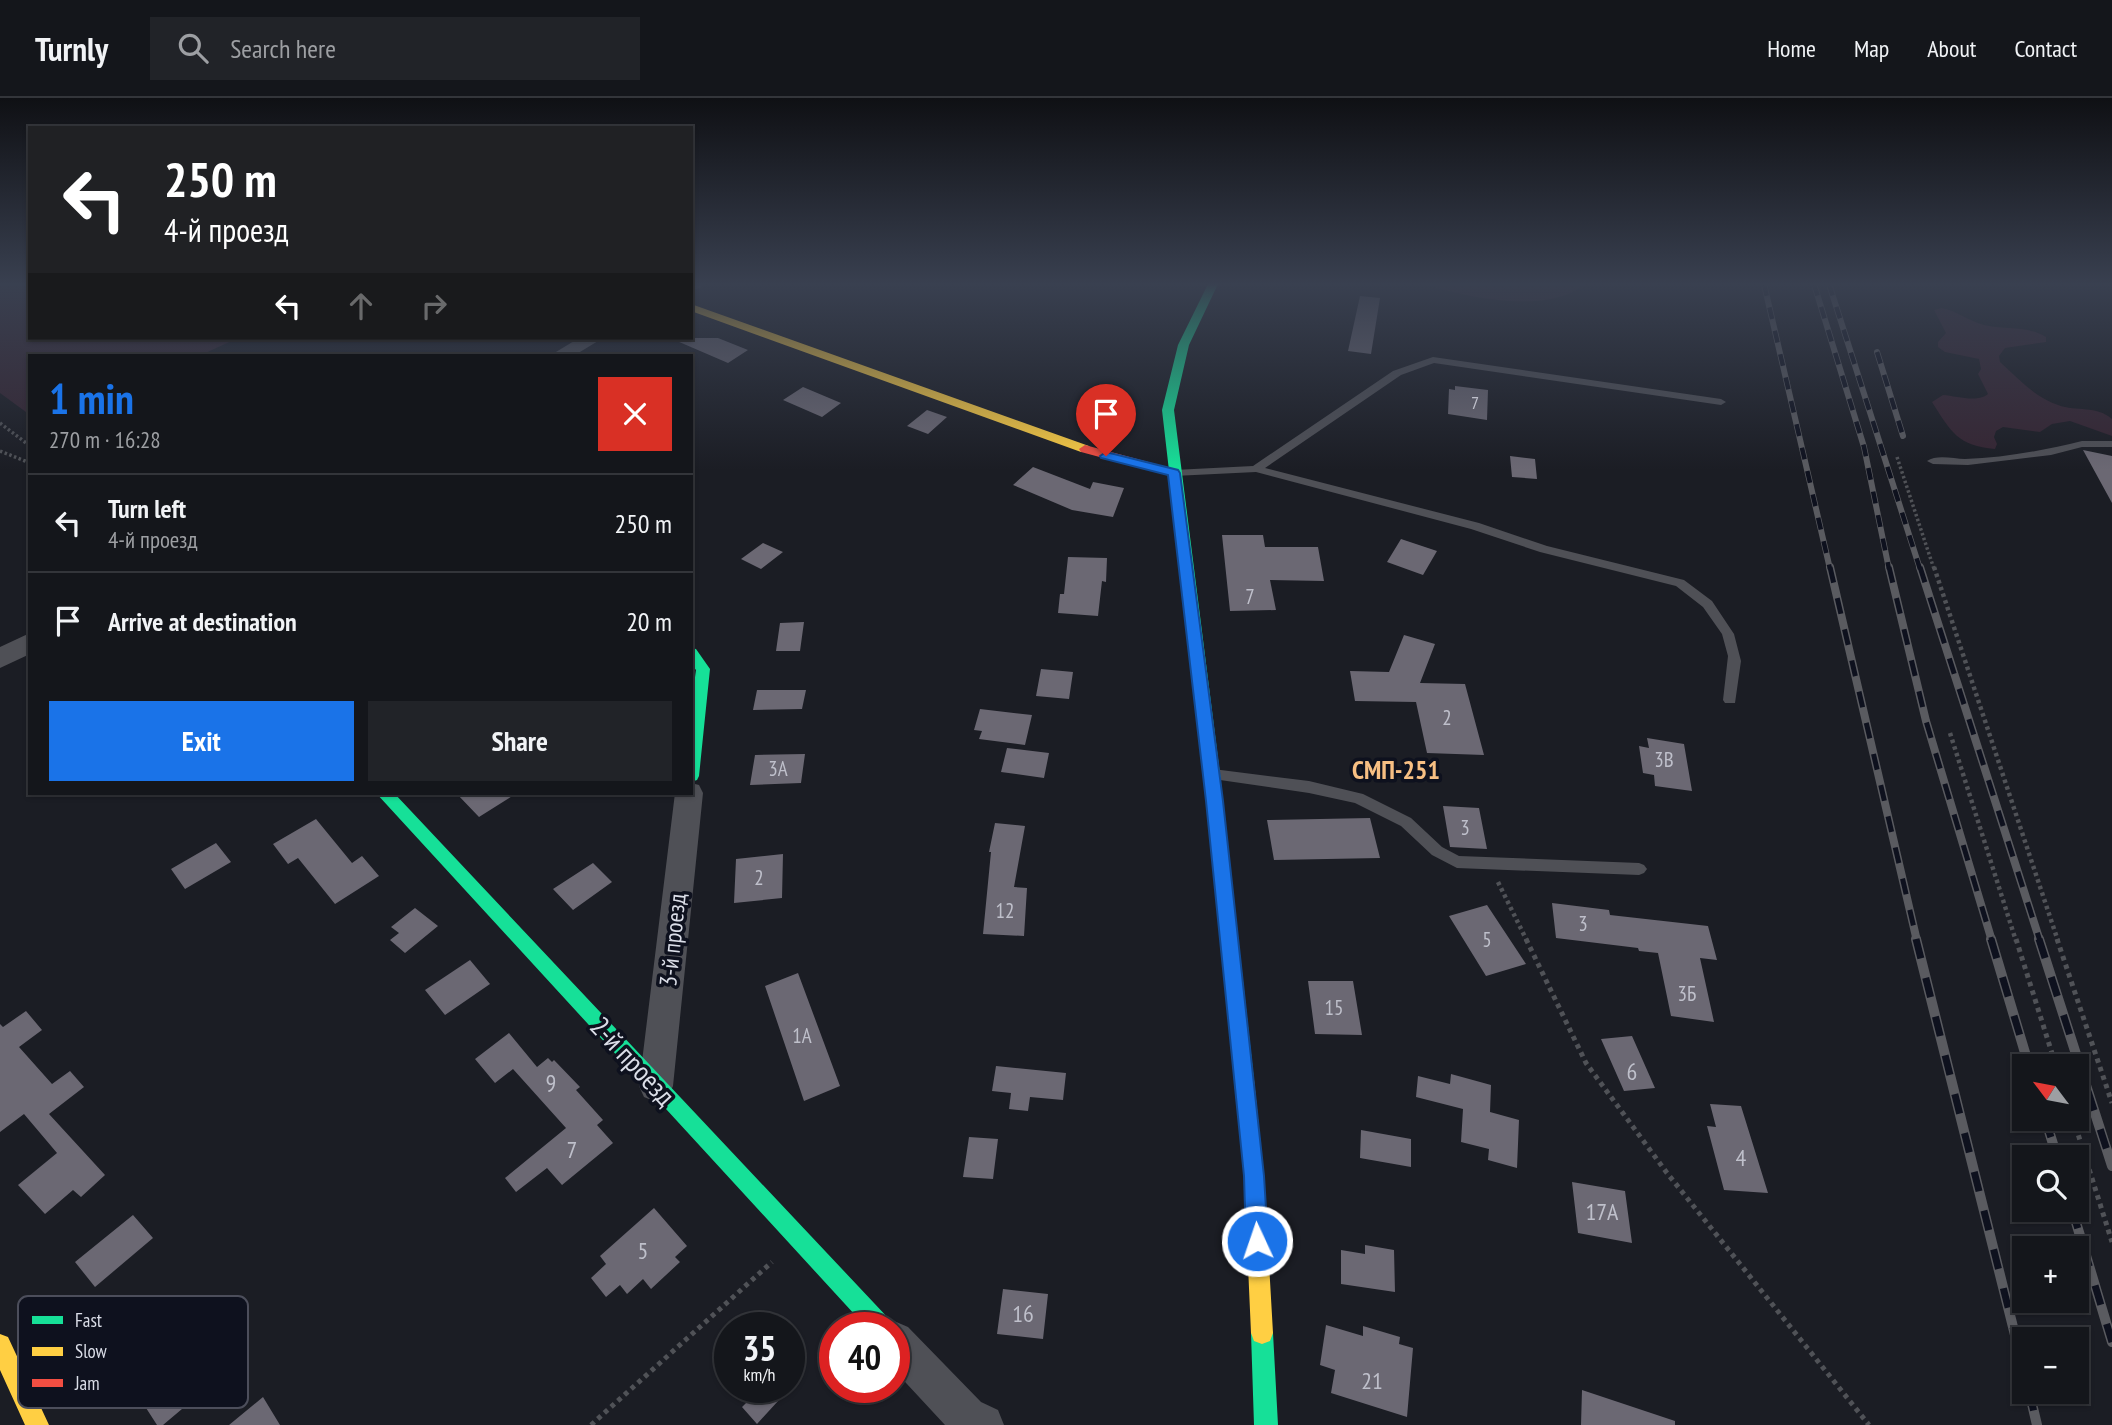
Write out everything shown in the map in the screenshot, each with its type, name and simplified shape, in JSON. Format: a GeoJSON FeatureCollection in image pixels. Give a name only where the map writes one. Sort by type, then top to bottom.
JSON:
{"type":"FeatureCollection","features":[{"type":"Feature","properties":{"kind":"street"},"geometry":{"type":"LineString","coordinates":[[799,346],[1106,456],[1174,473]]}},
{"type":"Feature","properties":{"kind":"street"},"geometry":{"type":"LineString","coordinates":[[1183,346],[1170,386],[1168,411],[1212,774],[1254,1176],[1266,1425]]}},
{"type":"Feature","properties":{"kind":"street"},"geometry":{"type":"LineString","coordinates":[[0,659],[28,643]]}},
{"type":"Feature","properties":{"kind":"street"},"geometry":{"type":"LineString","coordinates":[[693,655],[704,669],[693,760]]}},
{"type":"Feature","properties":{"kind":"street","name":"2-й проезд"},"geometry":{"type":"LineString","coordinates":[[386,795],[867,1312]]}},
{"type":"Feature","properties":{"kind":"street","name":"3-й проезд"},"geometry":{"type":"LineString","coordinates":[[656,1086],[689,795]]}},
{"type":"Feature","properties":{"kind":"street"},"geometry":{"type":"LineString","coordinates":[[0,1345],[18,1384]]}},
{"type":"Feature","properties":{"kind":"street"},"geometry":{"type":"LineString","coordinates":[[910,1358],[966,1417],[983,1425]]}},
{"type":"Feature","properties":{"kind":"street"},"geometry":{"type":"LineString","coordinates":[[29,1408],[37,1425]]}},
{"type":"Feature","properties":{"kind":"lane"},"geometry":{"type":"LineString","coordinates":[[1256,469],[1397,373],[1433,360],[1721,402]]}},
{"type":"Feature","properties":{"kind":"lane"},"geometry":{"type":"LineString","coordinates":[[1933,461],[1968,462],[2052,452],[2082,444],[2112,444]]}},
{"type":"Feature","properties":{"kind":"lane"},"geometry":{"type":"LineString","coordinates":[[1174,473],[1256,469],[1475,526],[1544,549],[1680,583],[1696,591],[1730,634],[1734,658],[1730,700]]}},
{"type":"Feature","properties":{"kind":"lane"},"geometry":{"type":"LineString","coordinates":[[1212,774],[1310,787],[1358,797],[1406,822],[1437,851],[1457,862],[1639,869]]}},
{"type":"Feature","properties":{"kind":"path"},"geometry":{"type":"LineString","coordinates":[[0,423],[28,444]]}},
{"type":"Feature","properties":{"kind":"path"},"geometry":{"type":"LineString","coordinates":[[0,451],[28,462]]}},
{"type":"Feature","properties":{"kind":"path"},"geometry":{"type":"LineString","coordinates":[[1897,457],[2112,1103]]}},
{"type":"Feature","properties":{"kind":"path"},"geometry":{"type":"LineString","coordinates":[[1950,733],[2052,1054]]}},
{"type":"Feature","properties":{"kind":"path"},"geometry":{"type":"LineString","coordinates":[[1490,865],[1586,1063],[1667,1173],[1869,1425]]}},
{"type":"Feature","properties":{"kind":"path"},"geometry":{"type":"LineString","coordinates":[[2077,1131],[2112,1242]]}},
{"type":"Feature","properties":{"kind":"path"},"geometry":{"type":"LineString","coordinates":[[591,1425],[798,1239]]}},
{"type":"Feature","properties":{"kind":"shaded area"},"geometry":{"type":"Polygon","coordinates":[[[0,346],[221,346],[203,354],[28,354],[28,414],[0,393],[0,346]]]}},
{"type":"Feature","properties":{"kind":"shaded area"},"geometry":{"type":"Polygon","coordinates":[[[2019,346],[2005,348],[1999,356],[2000,362],[2027,387],[2049,402],[2106,415],[2112,419],[2112,436],[2070,421],[2052,424],[2040,432],[2003,427],[1996,431],[1995,449],[1964,441],[1945,422],[1932,402],[1943,395],[1973,399],[1988,394],[1978,374],[1981,369],[1979,359],[1945,352],[1938,347],[2019,346]]]}},
{"type":"Feature","properties":{"kind":"building"},"geometry":{"type":"Polygon","coordinates":[[[688,346],[738,346],[748,350],[728,363],[688,346]]]}},
{"type":"Feature","properties":{"kind":"building"},"geometry":{"type":"Polygon","coordinates":[[[1349,346],[1372,346],[1371,354],[1348,351],[1349,346]]]}},
{"type":"Feature","properties":{"kind":"building"},"geometry":{"type":"Polygon","coordinates":[[[1455,386],[1488,390],[1487,420],[1448,414],[1449,389],[1455,390],[1455,386]]]}},
{"type":"Feature","properties":{"kind":"building"},"geometry":{"type":"Polygon","coordinates":[[[803,387],[841,403],[822,417],[783,400],[803,387]]]}},
{"type":"Feature","properties":{"kind":"building"},"geometry":{"type":"Polygon","coordinates":[[[927,410],[947,417],[928,434],[907,426],[927,410]]]}},
{"type":"Feature","properties":{"kind":"building"},"geometry":{"type":"Polygon","coordinates":[[[2083,450],[2112,456],[2112,503],[2083,450]]]}},
{"type":"Feature","properties":{"kind":"building"},"geometry":{"type":"Polygon","coordinates":[[[1510,456],[1535,459],[1537,479],[1512,477],[1510,456]]]}},
{"type":"Feature","properties":{"kind":"building"},"geometry":{"type":"Polygon","coordinates":[[[1033,467],[1090,489],[1093,482],[1124,488],[1113,517],[1072,510],[1013,485],[1033,467]]]}},
{"type":"Feature","properties":{"kind":"building"},"geometry":{"type":"Polygon","coordinates":[[[1222,535],[1263,535],[1265,547],[1318,547],[1324,581],[1270,580],[1276,610],[1230,611],[1222,535]]]}},
{"type":"Feature","properties":{"kind":"building"},"geometry":{"type":"Polygon","coordinates":[[[1401,539],[1437,551],[1423,575],[1387,562],[1401,539]]]}},
{"type":"Feature","properties":{"kind":"building"},"geometry":{"type":"Polygon","coordinates":[[[763,543],[783,552],[761,569],[741,559],[763,543]]]}},
{"type":"Feature","properties":{"kind":"building"},"geometry":{"type":"Polygon","coordinates":[[[1068,557],[1107,558],[1106,582],[1102,581],[1098,616],[1058,613],[1060,594],[1064,594],[1068,557]]]}},
{"type":"Feature","properties":{"kind":"building"},"geometry":{"type":"Polygon","coordinates":[[[804,622],[800,651],[776,651],[780,623],[804,622]]]}},
{"type":"Feature","properties":{"kind":"building"},"geometry":{"type":"Polygon","coordinates":[[[1404,635],[1435,644],[1420,683],[1465,684],[1484,755],[1427,753],[1416,702],[1355,701],[1350,671],[1389,672],[1404,635]]]}},
{"type":"Feature","properties":{"kind":"building"},"geometry":{"type":"Polygon","coordinates":[[[1041,669],[1073,672],[1069,699],[1036,696],[1041,669]]]}},
{"type":"Feature","properties":{"kind":"building"},"geometry":{"type":"Polygon","coordinates":[[[757,690],[806,690],[802,709],[753,710],[757,690]]]}},
{"type":"Feature","properties":{"kind":"building"},"geometry":{"type":"Polygon","coordinates":[[[980,709],[1032,715],[1025,745],[979,739],[982,731],[974,730],[980,709]]]}},
{"type":"Feature","properties":{"kind":"building"},"geometry":{"type":"Polygon","coordinates":[[[1647,738],[1684,744],[1692,791],[1655,786],[1654,775],[1643,773],[1639,746],[1649,748],[1647,738]]]}},
{"type":"Feature","properties":{"kind":"building"},"geometry":{"type":"Polygon","coordinates":[[[1007,748],[1049,753],[1044,778],[1001,772],[1007,748]]]}},
{"type":"Feature","properties":{"kind":"building"},"geometry":{"type":"Polygon","coordinates":[[[805,754],[801,783],[750,785],[755,755],[805,754]]]}},
{"type":"Feature","properties":{"kind":"building"},"geometry":{"type":"Polygon","coordinates":[[[458,795],[514,795],[479,817],[458,795]]]}},
{"type":"Feature","properties":{"kind":"building"},"geometry":{"type":"Polygon","coordinates":[[[1443,806],[1479,808],[1487,849],[1450,847],[1443,806]]]}},
{"type":"Feature","properties":{"kind":"building"},"geometry":{"type":"Polygon","coordinates":[[[1370,818],[1380,858],[1274,860],[1267,820],[1370,818]]]}},
{"type":"Feature","properties":{"kind":"building"},"geometry":{"type":"Polygon","coordinates":[[[316,819],[352,863],[362,856],[379,876],[335,904],[298,858],[288,864],[273,844],[316,819]]]}},
{"type":"Feature","properties":{"kind":"building"},"geometry":{"type":"Polygon","coordinates":[[[995,823],[1025,826],[1014,887],[1027,888],[1024,936],[983,934],[989,852],[995,823]]]}},
{"type":"Feature","properties":{"kind":"building"},"geometry":{"type":"Polygon","coordinates":[[[216,843],[231,862],[185,889],[171,869],[216,843]]]}},
{"type":"Feature","properties":{"kind":"building"},"geometry":{"type":"Polygon","coordinates":[[[783,854],[782,898],[734,903],[736,859],[783,854]]]}},
{"type":"Feature","properties":{"kind":"building"},"geometry":{"type":"Polygon","coordinates":[[[593,863],[612,882],[573,910],[553,889],[593,863]]]}},
{"type":"Feature","properties":{"kind":"building"},"geometry":{"type":"Polygon","coordinates":[[[1552,903],[1609,910],[1610,915],[1708,926],[1717,960],[1700,958],[1714,1022],[1671,1016],[1658,953],[1556,938],[1552,903]]]}},
{"type":"Feature","properties":{"kind":"building"},"geometry":{"type":"Polygon","coordinates":[[[1487,905],[1526,964],[1486,976],[1449,916],[1487,905]]]}},
{"type":"Feature","properties":{"kind":"building"},"geometry":{"type":"Polygon","coordinates":[[[415,908],[438,926],[405,953],[390,940],[399,933],[391,927],[415,908]]]}},
{"type":"Feature","properties":{"kind":"building"},"geometry":{"type":"Polygon","coordinates":[[[470,960],[490,984],[445,1015],[425,990],[470,960]]]}},
{"type":"Feature","properties":{"kind":"building"},"geometry":{"type":"Polygon","coordinates":[[[798,973],[840,1086],[804,1101],[765,986],[798,973]]]}},
{"type":"Feature","properties":{"kind":"building"},"geometry":{"type":"Polygon","coordinates":[[[1308,981],[1353,981],[1362,1035],[1315,1034],[1308,981]]]}},
{"type":"Feature","properties":{"kind":"building"},"geometry":{"type":"Polygon","coordinates":[[[26,1011],[42,1030],[19,1047],[52,1084],[70,1071],[84,1087],[49,1114],[105,1175],[81,1197],[73,1190],[45,1214],[18,1185],[57,1153],[24,1114],[0,1132],[0,1024],[3,1027],[26,1011]]]}},
{"type":"Feature","properties":{"kind":"building"},"geometry":{"type":"Polygon","coordinates":[[[509,1033],[537,1067],[548,1058],[552,1062],[554,1060],[580,1087],[576,1090],[603,1120],[597,1125],[613,1143],[562,1185],[547,1168],[516,1192],[505,1178],[566,1128],[513,1069],[495,1083],[475,1059],[509,1033]]]}},
{"type":"Feature","properties":{"kind":"building"},"geometry":{"type":"Polygon","coordinates":[[[1632,1036],[1655,1088],[1624,1091],[1601,1039],[1632,1036]]]}},
{"type":"Feature","properties":{"kind":"building"},"geometry":{"type":"Polygon","coordinates":[[[996,1066],[1066,1073],[1063,1100],[1030,1097],[1028,1111],[1009,1109],[1011,1093],[992,1091],[996,1066]]]}},
{"type":"Feature","properties":{"kind":"building"},"geometry":{"type":"Polygon","coordinates":[[[1451,1074],[1491,1085],[1490,1112],[1519,1120],[1517,1168],[1488,1160],[1489,1149],[1461,1142],[1463,1109],[1416,1097],[1418,1076],[1450,1084],[1451,1074]]]}},
{"type":"Feature","properties":{"kind":"building"},"geometry":{"type":"Polygon","coordinates":[[[1710,1104],[1741,1106],[1768,1193],[1724,1190],[1707,1126],[1716,1127],[1710,1104]]]}},
{"type":"Feature","properties":{"kind":"building"},"geometry":{"type":"Polygon","coordinates":[[[1361,1130],[1411,1139],[1411,1167],[1360,1158],[1361,1130]]]}},
{"type":"Feature","properties":{"kind":"building"},"geometry":{"type":"Polygon","coordinates":[[[969,1137],[998,1139],[993,1179],[963,1177],[969,1137]]]}},
{"type":"Feature","properties":{"kind":"building"},"geometry":{"type":"Polygon","coordinates":[[[1572,1182],[1625,1191],[1632,1243],[1578,1233],[1572,1182]]]}},
{"type":"Feature","properties":{"kind":"building"},"geometry":{"type":"Polygon","coordinates":[[[654,1208],[687,1246],[675,1257],[680,1262],[651,1289],[643,1279],[627,1294],[620,1285],[606,1297],[591,1278],[606,1264],[600,1256],[654,1208]]]}},
{"type":"Feature","properties":{"kind":"building"},"geometry":{"type":"Polygon","coordinates":[[[133,1215],[153,1238],[95,1287],[75,1262],[133,1215]]]}},
{"type":"Feature","properties":{"kind":"building"},"geometry":{"type":"Polygon","coordinates":[[[1365,1245],[1394,1250],[1395,1292],[1341,1284],[1341,1250],[1365,1254],[1365,1245]]]}},
{"type":"Feature","properties":{"kind":"building"},"geometry":{"type":"Polygon","coordinates":[[[1003,1289],[1048,1294],[1043,1339],[997,1334],[1003,1289]]]}},
{"type":"Feature","properties":{"kind":"building"},"geometry":{"type":"Polygon","coordinates":[[[1326,1325],[1363,1336],[1363,1326],[1400,1337],[1399,1344],[1413,1348],[1407,1417],[1331,1393],[1335,1370],[1320,1365],[1326,1325]]]}},
{"type":"Feature","properties":{"kind":"building"},"geometry":{"type":"Polygon","coordinates":[[[1582,1390],[1675,1421],[1675,1425],[1581,1425],[1582,1390]]]}},
{"type":"Feature","properties":{"kind":"building"},"geometry":{"type":"Polygon","coordinates":[[[263,1397],[280,1425],[229,1425],[263,1397]]]}},
{"type":"Feature","properties":{"kind":"building"},"geometry":{"type":"Polygon","coordinates":[[[746,1403],[776,1403],[757,1424],[742,1407],[746,1403]]]}},
{"type":"Feature","properties":{"kind":"building"},"geometry":{"type":"Polygon","coordinates":[[[146,1408],[183,1408],[163,1425],[157,1425],[146,1408]]]}},
{"type":"Feature","properties":{"kind":"railway"},"geometry":{"type":"LineString","coordinates":[[1778,346],[1830,569]]}},
{"type":"Feature","properties":{"kind":"railway"},"geometry":{"type":"LineString","coordinates":[[1833,346],[1864,447],[1889,569]]}},
{"type":"Feature","properties":{"kind":"railway"},"geometry":{"type":"LineString","coordinates":[[1849,346],[1920,569]]}},
{"type":"Feature","properties":{"kind":"railway"},"geometry":{"type":"LineString","coordinates":[[1877,352],[1903,436]]}},
{"type":"Feature","properties":{"kind":"railway"},"geometry":{"type":"LineString","coordinates":[[1830,567],[1917,941]]}},
{"type":"Feature","properties":{"kind":"railway"},"geometry":{"type":"LineString","coordinates":[[1889,567],[1926,721],[1992,941]]}},
{"type":"Feature","properties":{"kind":"railway"},"geometry":{"type":"LineString","coordinates":[[1920,567],[2040,941]]}},
{"type":"Feature","properties":{"kind":"railway"},"geometry":{"type":"LineString","coordinates":[[1916,939],[2013,1327]]}},
{"type":"Feature","properties":{"kind":"railway"},"geometry":{"type":"LineString","coordinates":[[1991,939],[2025,1054]]}},
{"type":"Feature","properties":{"kind":"railway"},"geometry":{"type":"LineString","coordinates":[[2039,939],[2112,1166]]}},
{"type":"Feature","properties":{"kind":"railway"},"geometry":{"type":"LineString","coordinates":[[2049,1131],[2053,1145]]}},
{"type":"Feature","properties":{"kind":"railway"},"geometry":{"type":"LineString","coordinates":[[2076,1222],[2112,1342]]}},
{"type":"Feature","properties":{"kind":"railway"},"geometry":{"type":"LineString","coordinates":[[2032,1404],[2037,1425]]}},
{"type":"Feature","properties":{"kind":"traffic: fast"},"geometry":{"type":"LineString","coordinates":[[1184,346],[1168,410],[1212,774],[1244,1080]]}},
{"type":"Feature","properties":{"kind":"traffic: fast"},"geometry":{"type":"LineString","coordinates":[[693,656],[703,669],[693,758]]}},
{"type":"Feature","properties":{"kind":"traffic: fast"},"geometry":{"type":"LineString","coordinates":[[386,795],[867,1312]]}},
{"type":"Feature","properties":{"kind":"traffic: fast"},"geometry":{"type":"LineString","coordinates":[[1262,1333],[1266,1425]]}},
{"type":"Feature","properties":{"kind":"traffic: slow"},"geometry":{"type":"LineString","coordinates":[[799,346],[1085,449]]}},
{"type":"Feature","properties":{"kind":"traffic: slow"},"geometry":{"type":"LineString","coordinates":[[1244,1080],[1254,1176],[1262,1333]]}},
{"type":"Feature","properties":{"kind":"traffic: slow"},"geometry":{"type":"LineString","coordinates":[[0,1345],[18,1384]]}},
{"type":"Feature","properties":{"kind":"traffic: slow"},"geometry":{"type":"LineString","coordinates":[[29,1408],[37,1425]]}},
{"type":"Feature","properties":{"kind":"traffic: jam"},"geometry":{"type":"LineString","coordinates":[[1085,449],[1174,473]]}},
{"type":"Feature","properties":{"kind":"district","name":"СМП-251"},"geometry":{"type":"Point","coordinates":[1396,770]}},
{"type":"Feature","properties":{"kind":"route"},"geometry":{"type":"LineString","coordinates":[[1106,456],[1174,473],[1215,801],[1254,1176],[1257,1241]]}}]}
